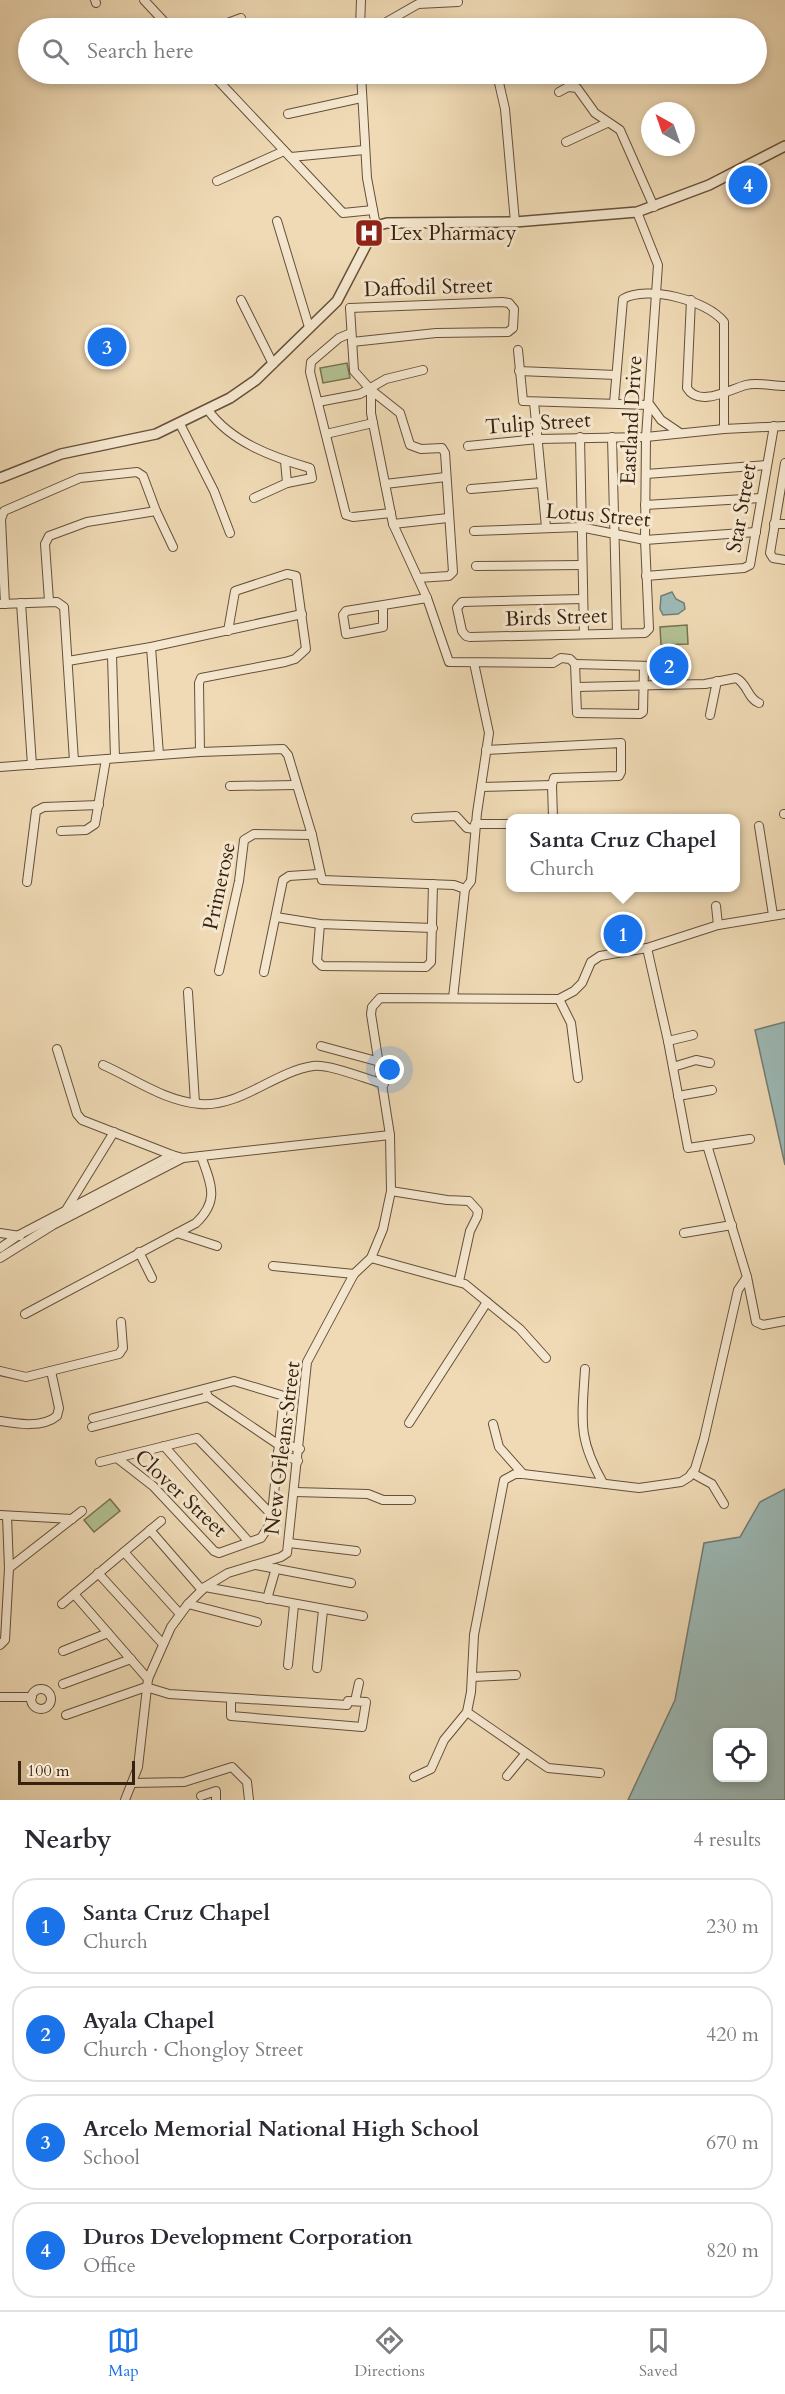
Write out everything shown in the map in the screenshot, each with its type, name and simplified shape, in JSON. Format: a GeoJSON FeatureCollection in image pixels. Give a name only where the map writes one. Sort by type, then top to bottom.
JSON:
{"type":"FeatureCollection","features":[{"type":"Feature","properties":{"kind":"street"},"geometry":{"type":"LineString","coordinates":[[144,0],[161,18]]}},
{"type":"Feature","properties":{"kind":"street"},"geometry":{"type":"LineString","coordinates":[[360,18],[361,0]]}},
{"type":"Feature","properties":{"kind":"street"},"geometry":{"type":"LineString","coordinates":[[394,18],[418,4],[458,2]]}},
{"type":"Feature","properties":{"kind":"street"},"geometry":{"type":"LineString","coordinates":[[221,84],[343,213],[373,210]]}},
{"type":"Feature","properties":{"kind":"street"},"geometry":{"type":"LineString","coordinates":[[0,478],[61,454],[134,440],[180,424],[208,410],[256,380],[337,301],[376,226],[364,150],[361,84]]}},
{"type":"Feature","properties":{"kind":"street"},"geometry":{"type":"LineString","coordinates":[[500,84],[505,109],[514,222]]}},
{"type":"Feature","properties":{"kind":"street"},"geometry":{"type":"LineString","coordinates":[[559,92],[568,87],[577,88],[595,113],[620,130],[654,207]]}},
{"type":"Feature","properties":{"kind":"street"},"geometry":{"type":"LineString","coordinates":[[288,114],[361,98]]}},
{"type":"Feature","properties":{"kind":"street"},"geometry":{"type":"LineString","coordinates":[[567,142],[607,123]]}},
{"type":"Feature","properties":{"kind":"street"},"geometry":{"type":"LineString","coordinates":[[376,226],[387,223],[514,222],[637,212],[710,185],[785,146]]}},
{"type":"Feature","properties":{"kind":"street"},"geometry":{"type":"LineString","coordinates":[[218,181],[287,154],[364,150]]}},
{"type":"Feature","properties":{"kind":"street","name":"Eastland Drive"},"geometry":{"type":"LineString","coordinates":[[637,212],[658,265],[658,295],[646,437],[645,540],[649,623],[646,633]]}},
{"type":"Feature","properties":{"kind":"street"},"geometry":{"type":"LineString","coordinates":[[277,221],[309,327]]}},
{"type":"Feature","properties":{"kind":"street"},"geometry":{"type":"LineString","coordinates":[[614,403],[623,298],[672,295],[691,300],[724,322],[724,429]]}},
{"type":"Feature","properties":{"kind":"street"},"geometry":{"type":"LineString","coordinates":[[241,300],[273,364]]}},
{"type":"Feature","properties":{"kind":"street"},"geometry":{"type":"LineString","coordinates":[[691,300],[687,388],[690,393],[699,397],[723,394],[748,384],[785,386]]}},
{"type":"Feature","properties":{"kind":"street"},"geometry":{"type":"LineString","coordinates":[[337,301],[350,308],[354,371],[371,390],[400,412],[410,445],[444,449],[452,574],[418,578]]}},
{"type":"Feature","properties":{"kind":"street","name":"Daffodil Street"},"geometry":{"type":"LineString","coordinates":[[350,308],[507,303],[514,309],[513,328],[508,332],[352,338]]}},
{"type":"Feature","properties":{"kind":"street"},"geometry":{"type":"LineString","coordinates":[[352,338],[339,338],[310,364],[318,402],[346,515],[352,517],[391,513]]}},
{"type":"Feature","properties":{"kind":"street"},"geometry":{"type":"LineString","coordinates":[[518,350],[522,399],[534,402],[650,405],[661,420],[680,433]]}},
{"type":"Feature","properties":{"kind":"street"},"geometry":{"type":"LineString","coordinates":[[318,402],[371,390],[386,379],[423,370]]}},
{"type":"Feature","properties":{"kind":"street"},"geometry":{"type":"LineString","coordinates":[[519,371],[616,375]]}},
{"type":"Feature","properties":{"kind":"street"},"geometry":{"type":"LineString","coordinates":[[371,390],[369,400],[393,524],[427,598],[448,661],[453,664],[553,663],[564,658],[575,664],[648,666],[644,684],[643,712],[640,714],[578,713],[575,664]]}},
{"type":"Feature","properties":{"kind":"street"},"geometry":{"type":"LineString","coordinates":[[534,402],[546,527]]}},
{"type":"Feature","properties":{"kind":"street"},"geometry":{"type":"LineString","coordinates":[[208,410],[232,436],[285,461],[309,468],[312,478],[287,483],[254,498]]}},
{"type":"Feature","properties":{"kind":"street"},"geometry":{"type":"LineString","coordinates":[[326,434],[373,423]]}},
{"type":"Feature","properties":{"kind":"street"},"geometry":{"type":"LineString","coordinates":[[180,424],[214,491],[230,533]]}},
{"type":"Feature","properties":{"kind":"street","name":"Star Street"},"geometry":{"type":"LineString","coordinates":[[646,576],[747,568],[751,562],[774,426]]}},
{"type":"Feature","properties":{"kind":"street","name":"Tulip Street"},"geometry":{"type":"LineString","coordinates":[[468,446],[538,439],[646,437],[724,429],[785,426]]}},
{"type":"Feature","properties":{"kind":"street"},"geometry":{"type":"LineString","coordinates":[[580,437],[580,527],[584,634]]}},
{"type":"Feature","properties":{"kind":"street"},"geometry":{"type":"LineString","coordinates":[[612,437],[612,532],[617,633]]}},
{"type":"Feature","properties":{"kind":"street"},"geometry":{"type":"LineString","coordinates":[[285,461],[287,483]]}},
{"type":"Feature","properties":{"kind":"street"},"geometry":{"type":"LineString","coordinates":[[784,560],[770,555],[785,463]]}},
{"type":"Feature","properties":{"kind":"street"},"geometry":{"type":"LineString","coordinates":[[646,474],[766,465]]}},
{"type":"Feature","properties":{"kind":"street"},"geometry":{"type":"LineString","coordinates":[[74,761],[64,607],[57,602],[49,601],[3,604],[1,519],[4,511],[80,478],[137,472],[144,479],[173,548]]}},
{"type":"Feature","properties":{"kind":"street"},"geometry":{"type":"LineString","coordinates":[[385,484],[446,477]]}},
{"type":"Feature","properties":{"kind":"street"},"geometry":{"type":"LineString","coordinates":[[471,489],[541,483]]}},
{"type":"Feature","properties":{"kind":"street"},"geometry":{"type":"LineString","coordinates":[[645,505],[761,498]]}},
{"type":"Feature","properties":{"kind":"street"},"geometry":{"type":"LineString","coordinates":[[49,601],[45,544],[49,536],[87,522],[156,511]]}},
{"type":"Feature","properties":{"kind":"street"},"geometry":{"type":"LineString","coordinates":[[393,524],[448,518]]}},
{"type":"Feature","properties":{"kind":"street"},"geometry":{"type":"LineString","coordinates":[[774,524],[785,524]]}},
{"type":"Feature","properties":{"kind":"street","name":"Lotus Street"},"geometry":{"type":"LineString","coordinates":[[474,531],[580,527],[645,540],[756,532]]}},
{"type":"Feature","properties":{"kind":"street"},"geometry":{"type":"LineString","coordinates":[[476,566],[582,565]]}},
{"type":"Feature","properties":{"kind":"street"},"geometry":{"type":"LineString","coordinates":[[200,752],[200,680],[204,676],[295,658],[306,649],[298,580],[294,574],[287,574],[235,591],[228,631]]}},
{"type":"Feature","properties":{"kind":"street"},"geometry":{"type":"LineString","coordinates":[[383,606],[383,627],[346,634],[343,613],[427,598]]}},
{"type":"Feature","properties":{"kind":"street","name":"Birds Street"},"geometry":{"type":"LineString","coordinates":[[583,599],[462,602],[457,608],[462,631],[466,636],[646,633]]}},
{"type":"Feature","properties":{"kind":"street"},"geometry":{"type":"LineString","coordinates":[[21,603],[32,765]]}},
{"type":"Feature","properties":{"kind":"street"},"geometry":{"type":"LineString","coordinates":[[68,661],[151,648],[302,614]]}},
{"type":"Feature","properties":{"kind":"street"},"geometry":{"type":"LineString","coordinates":[[151,648],[159,755]]}},
{"type":"Feature","properties":{"kind":"street"},"geometry":{"type":"LineString","coordinates":[[112,655],[115,758]]}},
{"type":"Feature","properties":{"kind":"street"},"geometry":{"type":"LineString","coordinates":[[453,998],[465,889],[471,881],[475,827],[489,729],[474,663]]}},
{"type":"Feature","properties":{"kind":"street"},"geometry":{"type":"LineString","coordinates":[[577,687],[739,679],[752,699],[759,703]]}},
{"type":"Feature","properties":{"kind":"street"},"geometry":{"type":"LineString","coordinates":[[710,715],[717,681]]}},
{"type":"Feature","properties":{"kind":"street"},"geometry":{"type":"LineString","coordinates":[[486,750],[617,742],[622,744],[619,776],[556,777],[552,785],[553,814]]}},
{"type":"Feature","properties":{"kind":"street"},"geometry":{"type":"LineString","coordinates":[[0,767],[200,752],[283,750],[288,755],[312,835],[319,874],[325,882],[454,885],[465,889]]}},
{"type":"Feature","properties":{"kind":"street"},"geometry":{"type":"LineString","coordinates":[[62,831],[92,827],[97,819],[106,759]]}},
{"type":"Feature","properties":{"kind":"street"},"geometry":{"type":"LineString","coordinates":[[230,786],[296,785]]}},
{"type":"Feature","properties":{"kind":"street"},"geometry":{"type":"LineString","coordinates":[[481,787],[552,785]]}},
{"type":"Feature","properties":{"kind":"street"},"geometry":{"type":"LineString","coordinates":[[27,882],[36,811],[44,807],[99,805]]}},
{"type":"Feature","properties":{"kind":"street"},"geometry":{"type":"LineString","coordinates":[[416,818],[456,816],[467,828],[506,824]]}},
{"type":"Feature","properties":{"kind":"street"},"geometry":{"type":"LineString","coordinates":[[759,826],[774,915]]}},
{"type":"Feature","properties":{"kind":"street","name":"Primerose"},"geometry":{"type":"LineString","coordinates":[[219,971],[239,881],[244,840],[254,834],[312,835]]}},
{"type":"Feature","properties":{"kind":"street"},"geometry":{"type":"LineString","coordinates":[[264,972],[283,879],[289,876],[319,874]]}},
{"type":"Feature","properties":{"kind":"street"},"geometry":{"type":"LineString","coordinates":[[320,924],[317,961],[322,966],[428,966],[431,962],[433,884]]}},
{"type":"Feature","properties":{"kind":"street"},"geometry":{"type":"LineString","coordinates":[[716,906],[718,925]]}},
{"type":"Feature","properties":{"kind":"street"},"geometry":{"type":"LineString","coordinates":[[546,1358],[520,1329],[459,1281],[371,1258],[383,1229],[391,1191],[390,1135],[372,1014],[375,1002],[380,998],[559,999],[574,991],[582,983],[591,962],[597,957],[647,948],[718,925],[785,914]]}},
{"type":"Feature","properties":{"kind":"street"},"geometry":{"type":"LineString","coordinates":[[276,917],[320,924],[433,928]]}},
{"type":"Feature","properties":{"kind":"street"},"geometry":{"type":"LineString","coordinates":[[647,948],[668,1041],[688,1148],[750,1139]]}},
{"type":"Feature","properties":{"kind":"street"},"geometry":{"type":"LineString","coordinates":[[188,992],[195,1103]]}},
{"type":"Feature","properties":{"kind":"street"},"geometry":{"type":"LineString","coordinates":[[559,999],[571,1023],[578,1078]]}},
{"type":"Feature","properties":{"kind":"street"},"geometry":{"type":"LineString","coordinates":[[668,1041],[693,1035]]}},
{"type":"Feature","properties":{"kind":"street"},"geometry":{"type":"LineString","coordinates":[[321,1046],[380,1062]]}},
{"type":"Feature","properties":{"kind":"street"},"geometry":{"type":"LineString","coordinates":[[57,1049],[77,1114],[82,1120],[183,1158]]}},
{"type":"Feature","properties":{"kind":"street"},"geometry":{"type":"LineString","coordinates":[[673,1067],[696,1060],[710,1063]]}},
{"type":"Feature","properties":{"kind":"street"},"geometry":{"type":"LineString","coordinates":[[103,1065],[139,1081],[158,1094],[195,1103],[230,1099],[315,1066],[384,1084]]}},
{"type":"Feature","properties":{"kind":"street"},"geometry":{"type":"LineString","coordinates":[[678,1096],[712,1090]]}},
{"type":"Feature","properties":{"kind":"street"},"geometry":{"type":"LineString","coordinates":[[66,1214],[114,1132]]}},
{"type":"Feature","properties":{"kind":"street"},"geometry":{"type":"LineString","coordinates":[[66,1214],[183,1158],[390,1135]]}},
{"type":"Feature","properties":{"kind":"street"},"geometry":{"type":"LineString","coordinates":[[707,1145],[747,1277],[756,1322],[763,1325],[785,1321]]}},
{"type":"Feature","properties":{"kind":"street"},"geometry":{"type":"LineString","coordinates":[[0,1248],[172,1155]]}},
{"type":"Feature","properties":{"kind":"street"},"geometry":{"type":"LineString","coordinates":[[25,1314],[196,1223],[206,1213],[212,1199],[210,1180],[201,1156]]}},
{"type":"Feature","properties":{"kind":"street"},"geometry":{"type":"LineString","coordinates":[[391,1191],[447,1200],[469,1201],[474,1206],[477,1217],[470,1231],[459,1281]]}},
{"type":"Feature","properties":{"kind":"street"},"geometry":{"type":"LineString","coordinates":[[684,1233],[732,1225]]}},
{"type":"Feature","properties":{"kind":"street"},"geometry":{"type":"LineString","coordinates":[[0,1233],[22,1238]]}},
{"type":"Feature","properties":{"kind":"street"},"geometry":{"type":"LineString","coordinates":[[177,1233],[218,1246]]}},
{"type":"Feature","properties":{"kind":"street"},"geometry":{"type":"LineString","coordinates":[[0,1258],[22,1238]]}},
{"type":"Feature","properties":{"kind":"street"},"geometry":{"type":"LineString","coordinates":[[138,1252],[152,1278]]}},
{"type":"Feature","properties":{"kind":"street","name":"New Orleans Street"},"geometry":{"type":"LineString","coordinates":[[128,1799],[138,1767],[147,1683],[162,1643],[180,1614],[203,1588],[228,1573],[281,1557],[287,1553],[300,1449],[307,1362],[354,1274],[371,1258]]}},
{"type":"Feature","properties":{"kind":"street"},"geometry":{"type":"LineString","coordinates":[[273,1266],[354,1274]]}},
{"type":"Feature","properties":{"kind":"street"},"geometry":{"type":"LineString","coordinates":[[414,1777],[431,1769],[444,1740],[467,1712],[472,1677],[474,1635],[502,1485],[509,1476],[523,1474],[639,1488],[681,1482],[692,1473],[704,1439],[738,1290],[747,1277]]}},
{"type":"Feature","properties":{"kind":"street"},"geometry":{"type":"LineString","coordinates":[[409,1423],[487,1302]]}},
{"type":"Feature","properties":{"kind":"street"},"geometry":{"type":"LineString","coordinates":[[0,1371],[26,1377],[119,1354],[123,1348],[121,1322]]}},
{"type":"Feature","properties":{"kind":"street"},"geometry":{"type":"LineString","coordinates":[[585,1369],[582,1433],[584,1447],[603,1483]]}},
{"type":"Feature","properties":{"kind":"street"},"geometry":{"type":"LineString","coordinates":[[0,1421],[16,1424],[47,1422],[57,1416],[59,1408],[51,1371]]}},
{"type":"Feature","properties":{"kind":"street"},"geometry":{"type":"LineString","coordinates":[[93,1418],[236,1381],[282,1394],[284,1398],[279,1446],[271,1514],[266,1534],[249,1542],[164,1446]]}},
{"type":"Feature","properties":{"kind":"street"},"geometry":{"type":"LineString","coordinates":[[206,1388],[208,1397],[298,1461]]}},
{"type":"Feature","properties":{"kind":"street"},"geometry":{"type":"LineString","coordinates":[[92,1427],[208,1397]]}},
{"type":"Feature","properties":{"kind":"street"},"geometry":{"type":"LineString","coordinates":[[493,1424],[499,1447],[523,1474]]}},
{"type":"Feature","properties":{"kind":"street"},"geometry":{"type":"LineString","coordinates":[[100,1462],[195,1437],[207,1446],[271,1514]]}},
{"type":"Feature","properties":{"kind":"street"},"geometry":{"type":"LineString","coordinates":[[279,1446],[300,1449]]}},
{"type":"Feature","properties":{"kind":"street","name":"Clover Street"},"geometry":{"type":"LineString","coordinates":[[117,1458],[153,1486],[214,1551],[221,1552],[249,1542]]}},
{"type":"Feature","properties":{"kind":"street"},"geometry":{"type":"LineString","coordinates":[[692,1473],[712,1484],[724,1504]]}},
{"type":"Feature","properties":{"kind":"street"},"geometry":{"type":"LineString","coordinates":[[295,1492],[368,1494],[382,1500],[411,1500]]}},
{"type":"Feature","properties":{"kind":"street"},"geometry":{"type":"LineString","coordinates":[[9,1568],[82,1511]]}},
{"type":"Feature","properties":{"kind":"street"},"geometry":{"type":"LineString","coordinates":[[0,1645],[5,1640],[9,1568],[3,1515],[72,1519]]}},
{"type":"Feature","properties":{"kind":"street"},"geometry":{"type":"LineString","coordinates":[[62,1604],[161,1521]]}},
{"type":"Feature","properties":{"kind":"street"},"geometry":{"type":"LineString","coordinates":[[150,1530],[203,1588],[363,1616]]}},
{"type":"Feature","properties":{"kind":"street"},"geometry":{"type":"LineString","coordinates":[[289,1543],[356,1551]]}},
{"type":"Feature","properties":{"kind":"street"},"geometry":{"type":"LineString","coordinates":[[124,1552],[180,1614]]}},
{"type":"Feature","properties":{"kind":"street"},"geometry":{"type":"LineString","coordinates":[[252,1564],[351,1583]]}},
{"type":"Feature","properties":{"kind":"street"},"geometry":{"type":"LineString","coordinates":[[267,1599],[276,1568]]}},
{"type":"Feature","properties":{"kind":"street"},"geometry":{"type":"LineString","coordinates":[[98,1573],[162,1643]]}},
{"type":"Feature","properties":{"kind":"street"},"geometry":{"type":"LineString","coordinates":[[74,1594],[131,1659],[147,1683],[169,1694],[347,1705],[348,1701],[366,1702],[363,1727],[231,1716],[231,1698]]}},
{"type":"Feature","properties":{"kind":"street"},"geometry":{"type":"LineString","coordinates":[[188,1604],[257,1622]]}},
{"type":"Feature","properties":{"kind":"street"},"geometry":{"type":"LineString","coordinates":[[288,1665],[294,1605]]}},
{"type":"Feature","properties":{"kind":"street"},"geometry":{"type":"LineString","coordinates":[[317,1668],[323,1610]]}},
{"type":"Feature","properties":{"kind":"street"},"geometry":{"type":"LineString","coordinates":[[63,1651],[108,1633]]}},
{"type":"Feature","properties":{"kind":"street"},"geometry":{"type":"LineString","coordinates":[[63,1684],[131,1659]]}},
{"type":"Feature","properties":{"kind":"street"},"geometry":{"type":"LineString","coordinates":[[472,1677],[516,1675]]}},
{"type":"Feature","properties":{"kind":"street"},"geometry":{"type":"LineString","coordinates":[[66,1715],[147,1683]]}},
{"type":"Feature","properties":{"kind":"street"},"geometry":{"type":"LineString","coordinates":[[355,1701],[359,1683]]}},
{"type":"Feature","properties":{"kind":"street"},"geometry":{"type":"LineString","coordinates":[[0,1696],[32,1697]]}},
{"type":"Feature","properties":{"kind":"street"},"geometry":{"type":"LineString","coordinates":[[467,1712],[548,1768],[600,1773]]}},
{"type":"Feature","properties":{"kind":"street"},"geometry":{"type":"LineString","coordinates":[[507,1776],[526,1753]]}},
{"type":"Feature","properties":{"kind":"street"},"geometry":{"type":"LineString","coordinates":[[132,1783],[184,1782],[232,1767],[247,1782],[249,1800]]}},
{"type":"Feature","properties":{"kind":"street"},"geometry":{"type":"LineString","coordinates":[[201,1796],[216,1791],[216,1800]]}},
{"type":"Feature","properties":{"kind":"green space"},"geometry":{"type":"Polygon","coordinates":[[[347,363],[350,378],[323,383],[320,368],[347,363]]]}},
{"type":"Feature","properties":{"kind":"green space"},"geometry":{"type":"Polygon","coordinates":[[[687,625],[688,644],[661,645],[660,627],[687,625]]]}},
{"type":"Feature","properties":{"kind":"green space"},"geometry":{"type":"Polygon","coordinates":[[[110,1499],[120,1511],[94,1532],[84,1520],[110,1499]]]}},
{"type":"Feature","properties":{"kind":"water"},"geometry":{"type":"Polygon","coordinates":[[[672,592],[676,599],[684,603],[685,609],[678,614],[663,615],[660,609],[661,596],[672,592]]]}},
{"type":"Feature","properties":{"kind":"water"},"geometry":{"type":"Polygon","coordinates":[[[785,1022],[785,1165],[755,1030],[785,1022]]]}},
{"type":"Feature","properties":{"kind":"water"},"geometry":{"type":"Polygon","coordinates":[[[785,1489],[785,1800],[628,1800],[675,1700],[704,1543],[740,1537],[760,1502],[785,1489]]]}},
{"type":"Feature","properties":{"kind":"place","name":"Duros Development Corporation"},"geometry":{"type":"Point","coordinates":[748,185]}},
{"type":"Feature","properties":{"kind":"place","name":"Lex Pharmacy"},"geometry":{"type":"Point","coordinates":[369,233]}},
{"type":"Feature","properties":{"kind":"place","name":"Arcelo Memorial National High School"},"geometry":{"type":"Point","coordinates":[107,347]}},
{"type":"Feature","properties":{"kind":"place","name":"Ayala Chapel"},"geometry":{"type":"Point","coordinates":[669,666]}},
{"type":"Feature","properties":{"kind":"place","name":"Santa Cruz Chapel"},"geometry":{"type":"Point","coordinates":[623,934]}}]}
